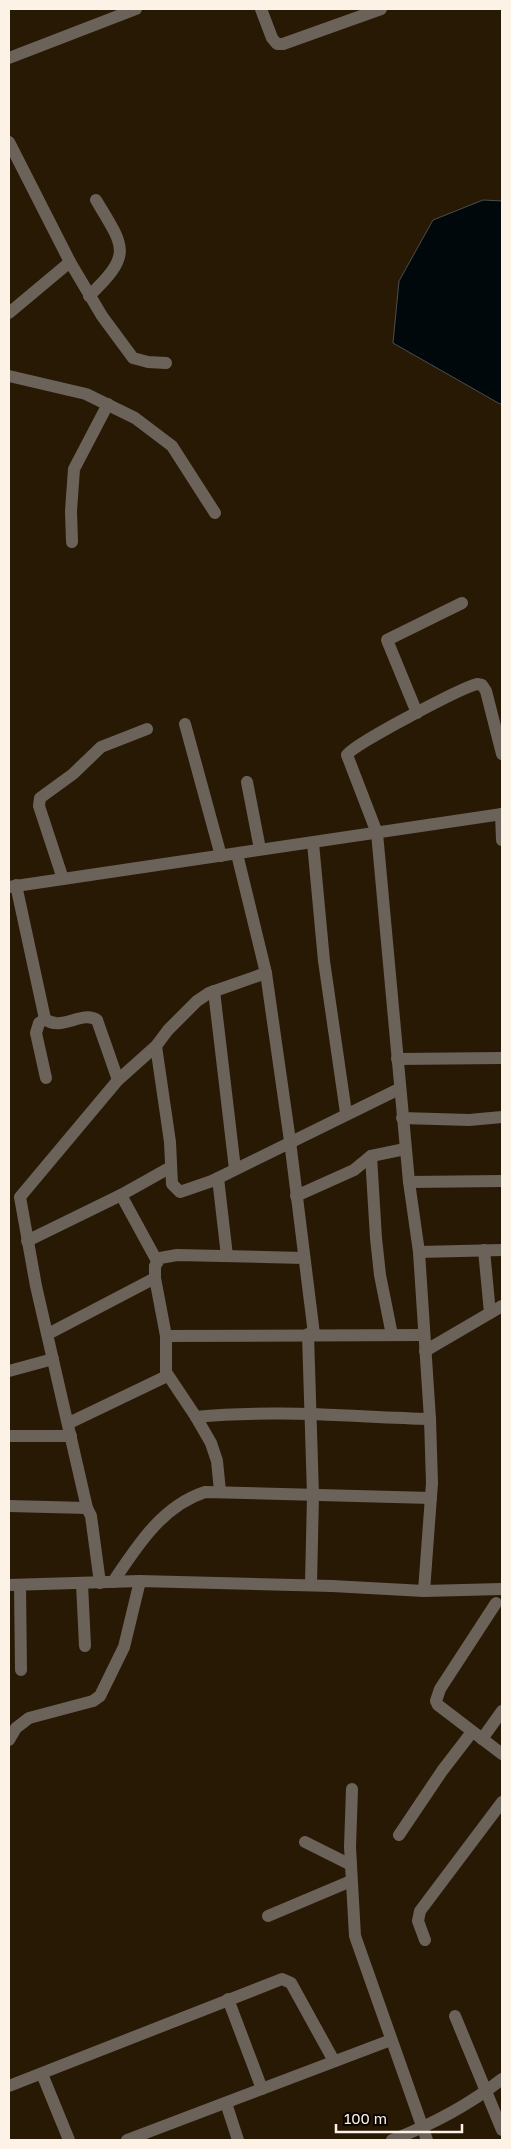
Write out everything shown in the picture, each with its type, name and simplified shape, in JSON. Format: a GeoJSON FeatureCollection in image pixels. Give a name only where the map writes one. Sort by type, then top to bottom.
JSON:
{"type":"FeatureCollection","features":[{"type":"Feature","properties":{"kind":"street"},"geometry":{"type":"LineString","coordinates":[[102,9],[106,22]]}},
{"type":"Feature","properties":{"kind":"street"},"geometry":{"type":"LineString","coordinates":[[9,58],[136,9]]}},
{"type":"Feature","properties":{"kind":"street"},"geometry":{"type":"LineString","coordinates":[[261,9],[272,38],[277,44],[283,44],[381,9]]}},
{"type":"Feature","properties":{"kind":"street"},"geometry":{"type":"LineString","coordinates":[[9,142],[89,296],[133,358],[148,362],[166,363]]}},
{"type":"Feature","properties":{"kind":"street"},"geometry":{"type":"LineString","coordinates":[[89,296],[112,273],[118,264],[120,246],[117,234],[96,200]]}},
{"type":"Feature","properties":{"kind":"street"},"geometry":{"type":"LineString","coordinates":[[9,313],[70,262]]}},
{"type":"Feature","properties":{"kind":"street"},"geometry":{"type":"LineString","coordinates":[[9,376],[86,394],[135,418],[172,446],[215,513]]}},
{"type":"Feature","properties":{"kind":"street"},"geometry":{"type":"LineString","coordinates":[[72,542],[71,511],[74,469],[108,404]]}},
{"type":"Feature","properties":{"kind":"street"},"geometry":{"type":"LineString","coordinates":[[417,713],[386,641],[462,603]]}},
{"type":"Feature","properties":{"kind":"street"},"geometry":{"type":"LineString","coordinates":[[424,1591],[431,1498],[430,1419],[419,1252],[408,1182],[377,833],[347,753],[417,713],[471,686],[482,686],[486,691],[502,754]]}},
{"type":"Feature","properties":{"kind":"street"},"geometry":{"type":"LineString","coordinates":[[184,724],[193,750],[221,856]]}},
{"type":"Feature","properties":{"kind":"street"},"geometry":{"type":"LineString","coordinates":[[63,879],[39,806],[40,798],[73,774],[101,747],[147,729]]}},
{"type":"Feature","properties":{"kind":"street"},"geometry":{"type":"LineString","coordinates":[[247,782],[260,848]]}},
{"type":"Feature","properties":{"kind":"street"},"geometry":{"type":"LineString","coordinates":[[118,1080],[97,1020],[91,1017],[61,1024],[49,1022],[45,1019],[13,886],[237,854],[260,848],[313,843],[502,814],[502,840]]}},
{"type":"Feature","properties":{"kind":"street"},"geometry":{"type":"LineString","coordinates":[[313,843],[324,962],[346,1114]]}},
{"type":"Feature","properties":{"kind":"street"},"geometry":{"type":"LineString","coordinates":[[237,854],[266,972],[290,1141],[304,1258],[311,1334],[309,1414],[313,1495],[311,1585]]}},
{"type":"Feature","properties":{"kind":"street"},"geometry":{"type":"LineString","coordinates":[[107,1582],[92,1516],[87,1508],[53,1360],[27,1241],[20,1202],[21,1193],[118,1080],[156,1046],[168,1030],[197,1001],[214,991],[266,972]]}},
{"type":"Feature","properties":{"kind":"street"},"geometry":{"type":"LineString","coordinates":[[214,991],[235,1169]]}},
{"type":"Feature","properties":{"kind":"street"},"geometry":{"type":"LineString","coordinates":[[45,1019],[39,1023],[36,1034],[46,1078]]}},
{"type":"Feature","properties":{"kind":"street"},"geometry":{"type":"LineString","coordinates":[[156,1046],[170,1142],[172,1184],[180,1192],[218,1178],[290,1141],[400,1089]]}},
{"type":"Feature","properties":{"kind":"street"},"geometry":{"type":"LineString","coordinates":[[397,1058],[502,1058]]}},
{"type":"Feature","properties":{"kind":"street"},"geometry":{"type":"LineString","coordinates":[[402,1118],[468,1120],[502,1117]]}},
{"type":"Feature","properties":{"kind":"street"},"geometry":{"type":"LineString","coordinates":[[296,1196],[354,1170],[371,1156],[405,1149]]}},
{"type":"Feature","properties":{"kind":"street"},"geometry":{"type":"LineString","coordinates":[[371,1156],[380,1275],[392,1335]]}},
{"type":"Feature","properties":{"kind":"street"},"geometry":{"type":"LineString","coordinates":[[27,1241],[171,1167]]}},
{"type":"Feature","properties":{"kind":"street"},"geometry":{"type":"LineString","coordinates":[[218,1178],[227,1256]]}},
{"type":"Feature","properties":{"kind":"street"},"geometry":{"type":"LineString","coordinates":[[408,1182],[502,1181]]}},
{"type":"Feature","properties":{"kind":"street"},"geometry":{"type":"LineString","coordinates":[[121,1194],[157,1261],[155,1278],[166,1336],[167,1376],[196,1417],[211,1443],[217,1462],[220,1491]]}},
{"type":"Feature","properties":{"kind":"street"},"geometry":{"type":"LineString","coordinates":[[484,1250],[490,1313]]}},
{"type":"Feature","properties":{"kind":"street"},"geometry":{"type":"LineString","coordinates":[[419,1252],[502,1250]]}},
{"type":"Feature","properties":{"kind":"street"},"geometry":{"type":"LineString","coordinates":[[157,1261],[160,1258],[177,1255],[304,1258]]}},
{"type":"Feature","properties":{"kind":"street"},"geometry":{"type":"LineString","coordinates":[[48,1334],[155,1278]]}},
{"type":"Feature","properties":{"kind":"street"},"geometry":{"type":"LineString","coordinates":[[425,1351],[502,1306]]}},
{"type":"Feature","properties":{"kind":"street"},"geometry":{"type":"LineString","coordinates":[[166,1336],[424,1335]]}},
{"type":"Feature","properties":{"kind":"street"},"geometry":{"type":"LineString","coordinates":[[9,1371],[53,1360]]}},
{"type":"Feature","properties":{"kind":"street"},"geometry":{"type":"LineString","coordinates":[[69,1423],[167,1376]]}},
{"type":"Feature","properties":{"kind":"street"},"geometry":{"type":"LineString","coordinates":[[196,1417],[229,1414],[309,1414],[430,1419]]}},
{"type":"Feature","properties":{"kind":"street"},"geometry":{"type":"LineString","coordinates":[[9,1436],[71,1436]]}},
{"type":"Feature","properties":{"kind":"street"},"geometry":{"type":"LineString","coordinates":[[107,1582],[151,1529],[174,1508],[192,1496],[205,1492],[431,1498]]}},
{"type":"Feature","properties":{"kind":"street"},"geometry":{"type":"LineString","coordinates":[[9,1506],[87,1508]]}},
{"type":"Feature","properties":{"kind":"street"},"geometry":{"type":"LineString","coordinates":[[9,1740],[16,1728],[29,1718],[93,1701],[100,1696],[124,1647],[140,1580]]}},
{"type":"Feature","properties":{"kind":"street"},"geometry":{"type":"LineString","coordinates":[[21,1670],[14,1585],[82,1584],[140,1580],[311,1585],[424,1591],[502,1589]]}},
{"type":"Feature","properties":{"kind":"street"},"geometry":{"type":"LineString","coordinates":[[82,1584],[85,1646]]}},
{"type":"Feature","properties":{"kind":"street"},"geometry":{"type":"LineString","coordinates":[[484,1590],[499,1606],[436,1699],[438,1706],[502,1754]]}},
{"type":"Feature","properties":{"kind":"street"},"geometry":{"type":"LineString","coordinates":[[399,1835],[442,1771],[502,1711]]}},
{"type":"Feature","properties":{"kind":"street"},"geometry":{"type":"LineString","coordinates":[[352,1789],[351,1881],[358,1948],[425,2134]]}},
{"type":"Feature","properties":{"kind":"street"},"geometry":{"type":"LineString","coordinates":[[425,1940],[418,1921],[420,1911],[502,1802]]}},
{"type":"Feature","properties":{"kind":"street"},"geometry":{"type":"LineString","coordinates":[[305,1842],[351,1865]]}},
{"type":"Feature","properties":{"kind":"street"},"geometry":{"type":"LineString","coordinates":[[268,1916],[351,1881]]}},
{"type":"Feature","properties":{"kind":"street"},"geometry":{"type":"LineString","coordinates":[[9,2086],[277,1980],[286,1980],[291,1983],[334,2061]]}},
{"type":"Feature","properties":{"kind":"street"},"geometry":{"type":"LineString","coordinates":[[228,1999],[262,2090]]}},
{"type":"Feature","properties":{"kind":"street"},"geometry":{"type":"LineString","coordinates":[[455,2016],[502,2130]]}},
{"type":"Feature","properties":{"kind":"street"},"geometry":{"type":"LineString","coordinates":[[127,2140],[391,2040]]}},
{"type":"Feature","properties":{"kind":"street"},"geometry":{"type":"LineString","coordinates":[[42,2074],[69,2140]]}},
{"type":"Feature","properties":{"kind":"street"},"geometry":{"type":"LineString","coordinates":[[392,2140],[425,2134],[502,2079]]}},
{"type":"Feature","properties":{"kind":"street"},"geometry":{"type":"LineString","coordinates":[[226,2103],[238,2140]]}},
{"type":"Feature","properties":{"kind":"shaded area"},"geometry":{"type":"Polygon","coordinates":[[[483,200],[502,201],[502,403],[500,404],[393,343],[399,281],[433,220],[483,200]]]}}]}
